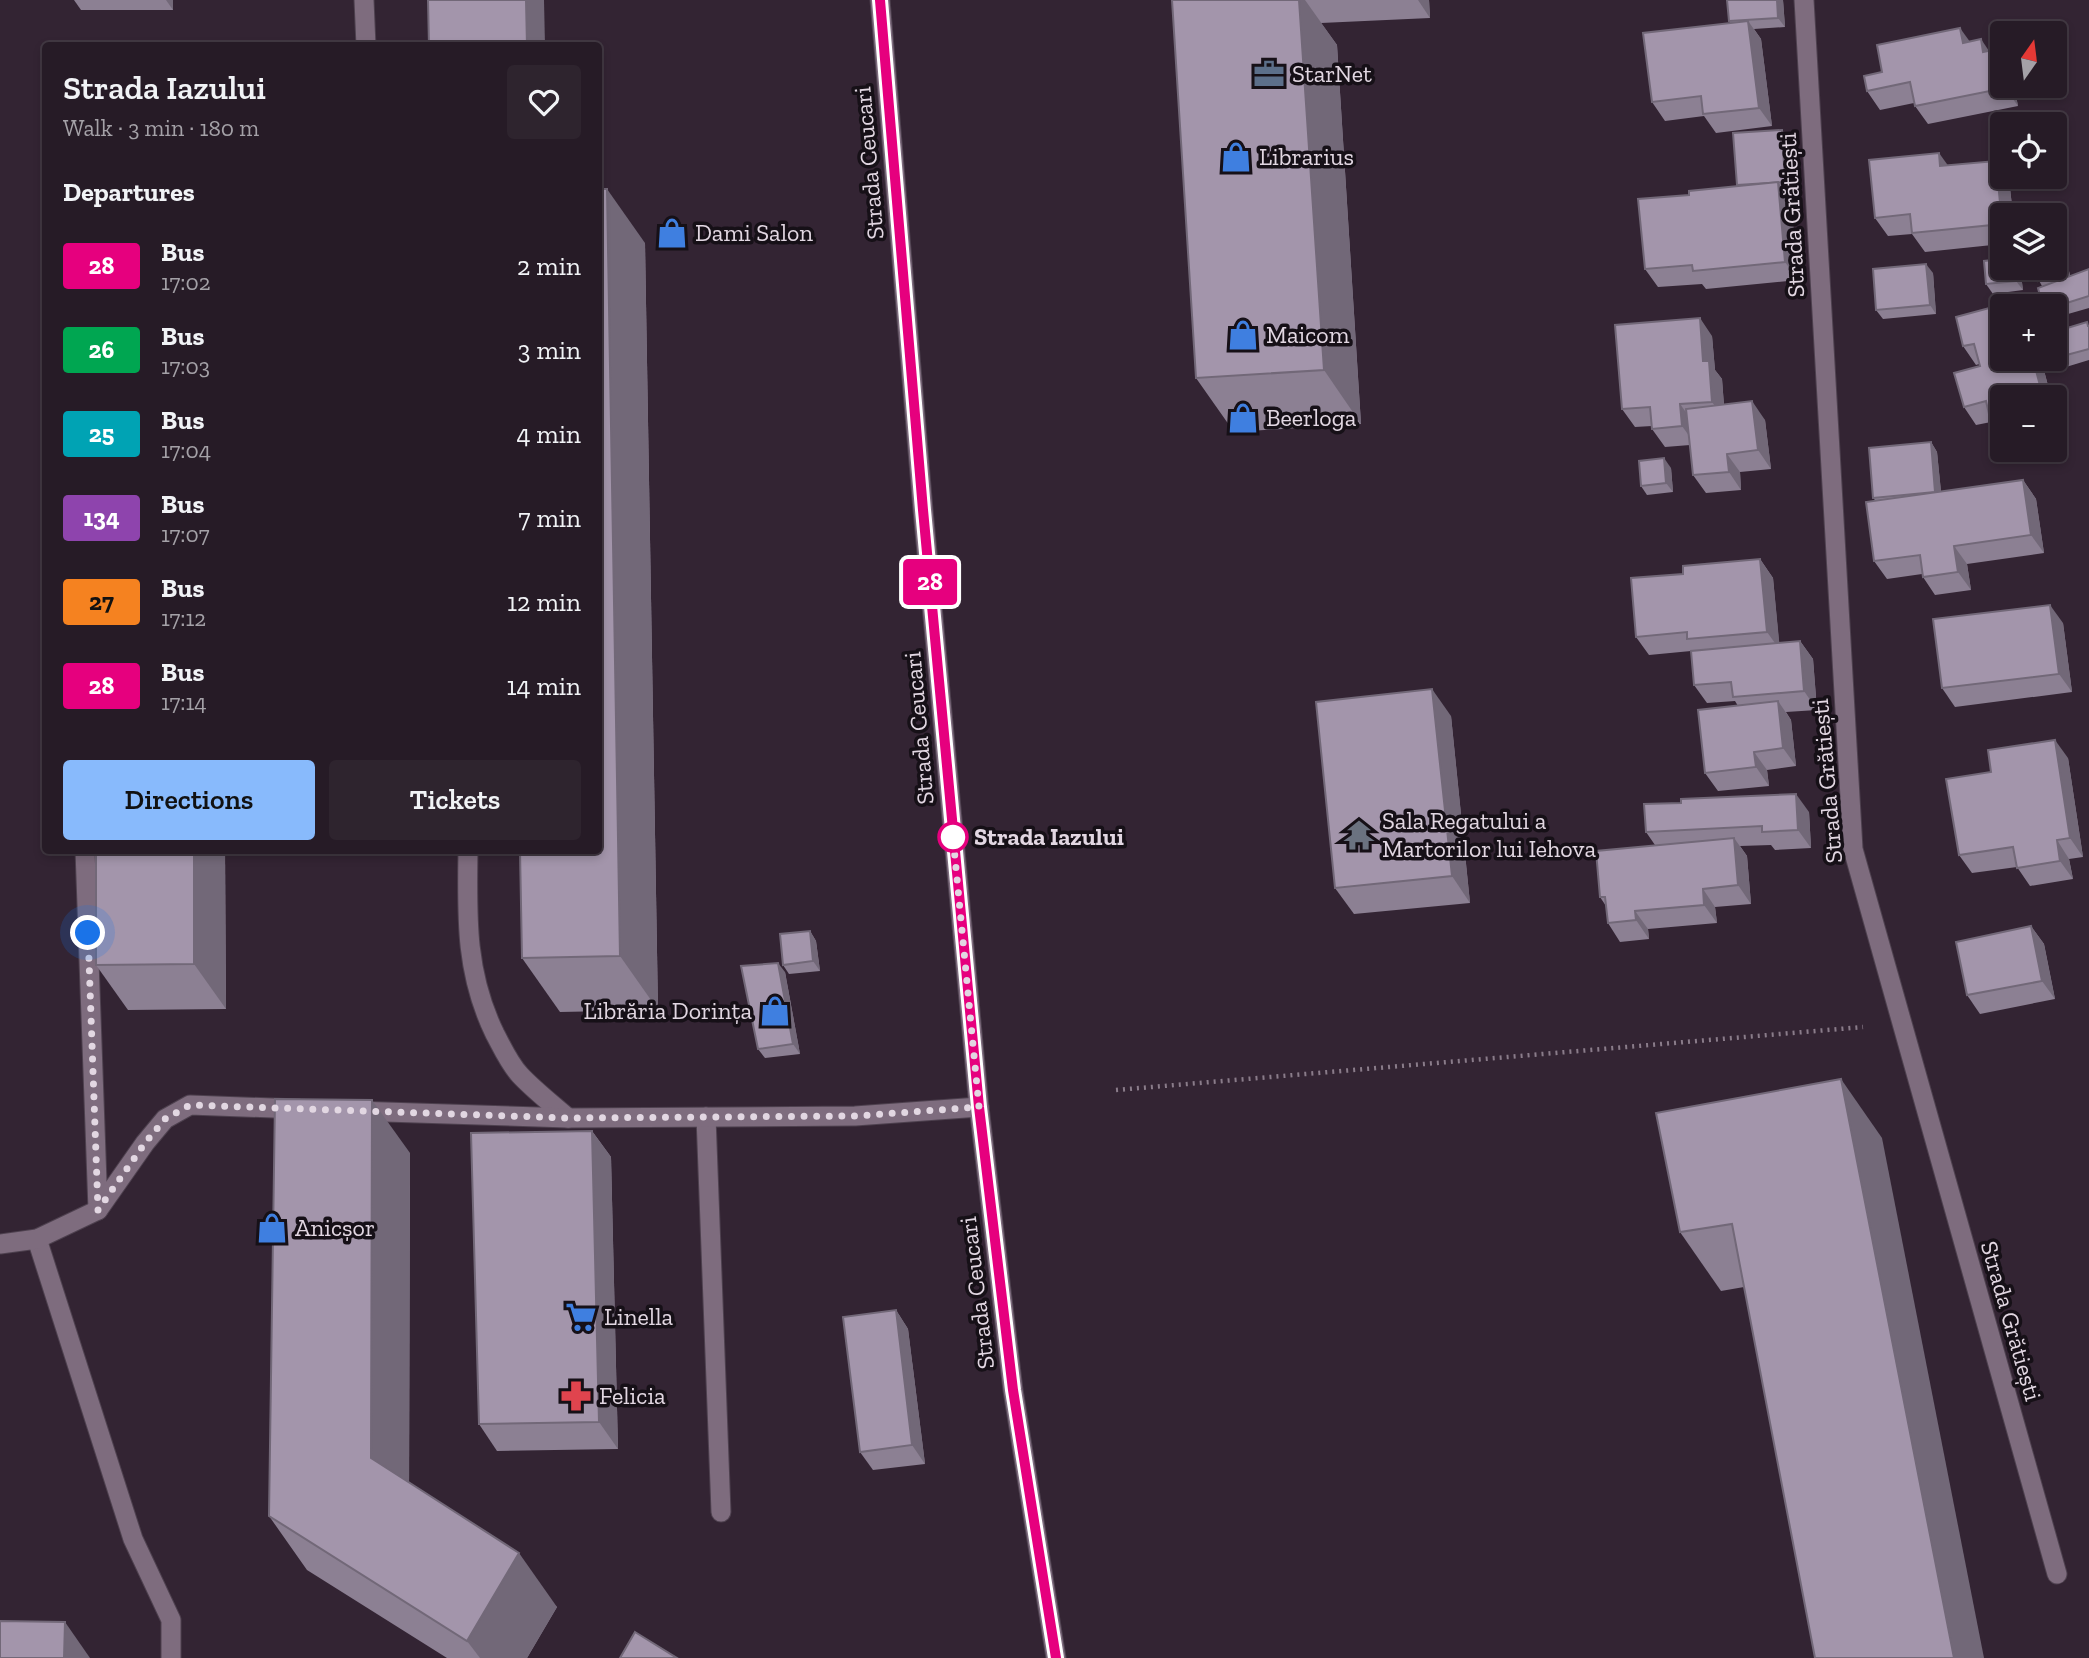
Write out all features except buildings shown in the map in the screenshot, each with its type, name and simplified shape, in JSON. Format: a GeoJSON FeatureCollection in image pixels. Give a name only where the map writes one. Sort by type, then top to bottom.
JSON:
{"type":"FeatureCollection","features":[{"type":"Feature","properties":{"kind":"street"},"geometry":{"type":"LineString","coordinates":[[364,0],[366,42]]}},
{"type":"Feature","properties":{"kind":"street","name":"Strada Ceucari"},"geometry":{"type":"LineString","coordinates":[[880,0],[923,510],[979,1107],[1013,1390],[1056,1658]]}},
{"type":"Feature","properties":{"kind":"street","name":"Strada Grătiești"},"geometry":{"type":"LineString","coordinates":[[1804,0],[1853,849],[2057,1574]]}},
{"type":"Feature","properties":{"kind":"street"},"geometry":{"type":"LineString","coordinates":[[85,854],[98,1210]]}},
{"type":"Feature","properties":{"kind":"street"},"geometry":{"type":"LineString","coordinates":[[468,854],[467,918],[470,952],[476,984],[487,1018],[519,1074],[568,1118]]}},
{"type":"Feature","properties":{"kind":"street"},"geometry":{"type":"LineString","coordinates":[[0,1244],[37,1239],[98,1210],[165,1119],[190,1105],[568,1118],[855,1116],[979,1107]]}},
{"type":"Feature","properties":{"kind":"street"},"geometry":{"type":"LineString","coordinates":[[706,1117],[721,1511]]}},
{"type":"Feature","properties":{"kind":"street"},"geometry":{"type":"LineString","coordinates":[[37,1239],[134,1539],[171,1620],[171,1658]]}},
{"type":"Feature","properties":{"kind":"path"},"geometry":{"type":"LineString","coordinates":[[1116,1090],[1902,1024]]}},
{"type":"Feature","properties":{"kind":"bus line","name":"28"},"geometry":{"type":"LineString","coordinates":[[880,0],[923,510],[979,1107],[1013,1390],[1056,1658]]}},
{"type":"Feature","properties":{"kind":"place","name":"StarNet"},"geometry":{"type":"Point","coordinates":[1269,74]}},
{"type":"Feature","properties":{"kind":"place","name":"Librarius"},"geometry":{"type":"Point","coordinates":[1236,157]}},
{"type":"Feature","properties":{"kind":"place","name":"Dami Salon"},"geometry":{"type":"Point","coordinates":[672,233]}},
{"type":"Feature","properties":{"kind":"place","name":"Maicom"},"geometry":{"type":"Point","coordinates":[1243,335]}},
{"type":"Feature","properties":{"kind":"place","name":"Beerloga"},"geometry":{"type":"Point","coordinates":[1243,418]}},
{"type":"Feature","properties":{"kind":"place","name":"Sala Regatului a Martorilor lui Iehova"},"geometry":{"type":"Point","coordinates":[1359,835]}},
{"type":"Feature","properties":{"kind":"place","name":"Strada Iazului"},"geometry":{"type":"Point","coordinates":[953,837]}},
{"type":"Feature","properties":{"kind":"place","name":"Librăria Dorința"},"geometry":{"type":"Point","coordinates":[775,1011]}},
{"type":"Feature","properties":{"kind":"place","name":"Anicșor"},"geometry":{"type":"Point","coordinates":[272,1228]}},
{"type":"Feature","properties":{"kind":"place","name":"Linella"},"geometry":{"type":"Point","coordinates":[581,1317]}},
{"type":"Feature","properties":{"kind":"place","name":"Felicia"},"geometry":{"type":"Point","coordinates":[576,1396]}},
{"type":"Feature","properties":{"kind":"route"},"geometry":{"type":"LineString","coordinates":[[88,933],[98,1210],[165,1119],[190,1105],[568,1118],[855,1116],[979,1107],[953,837]]}}]}
